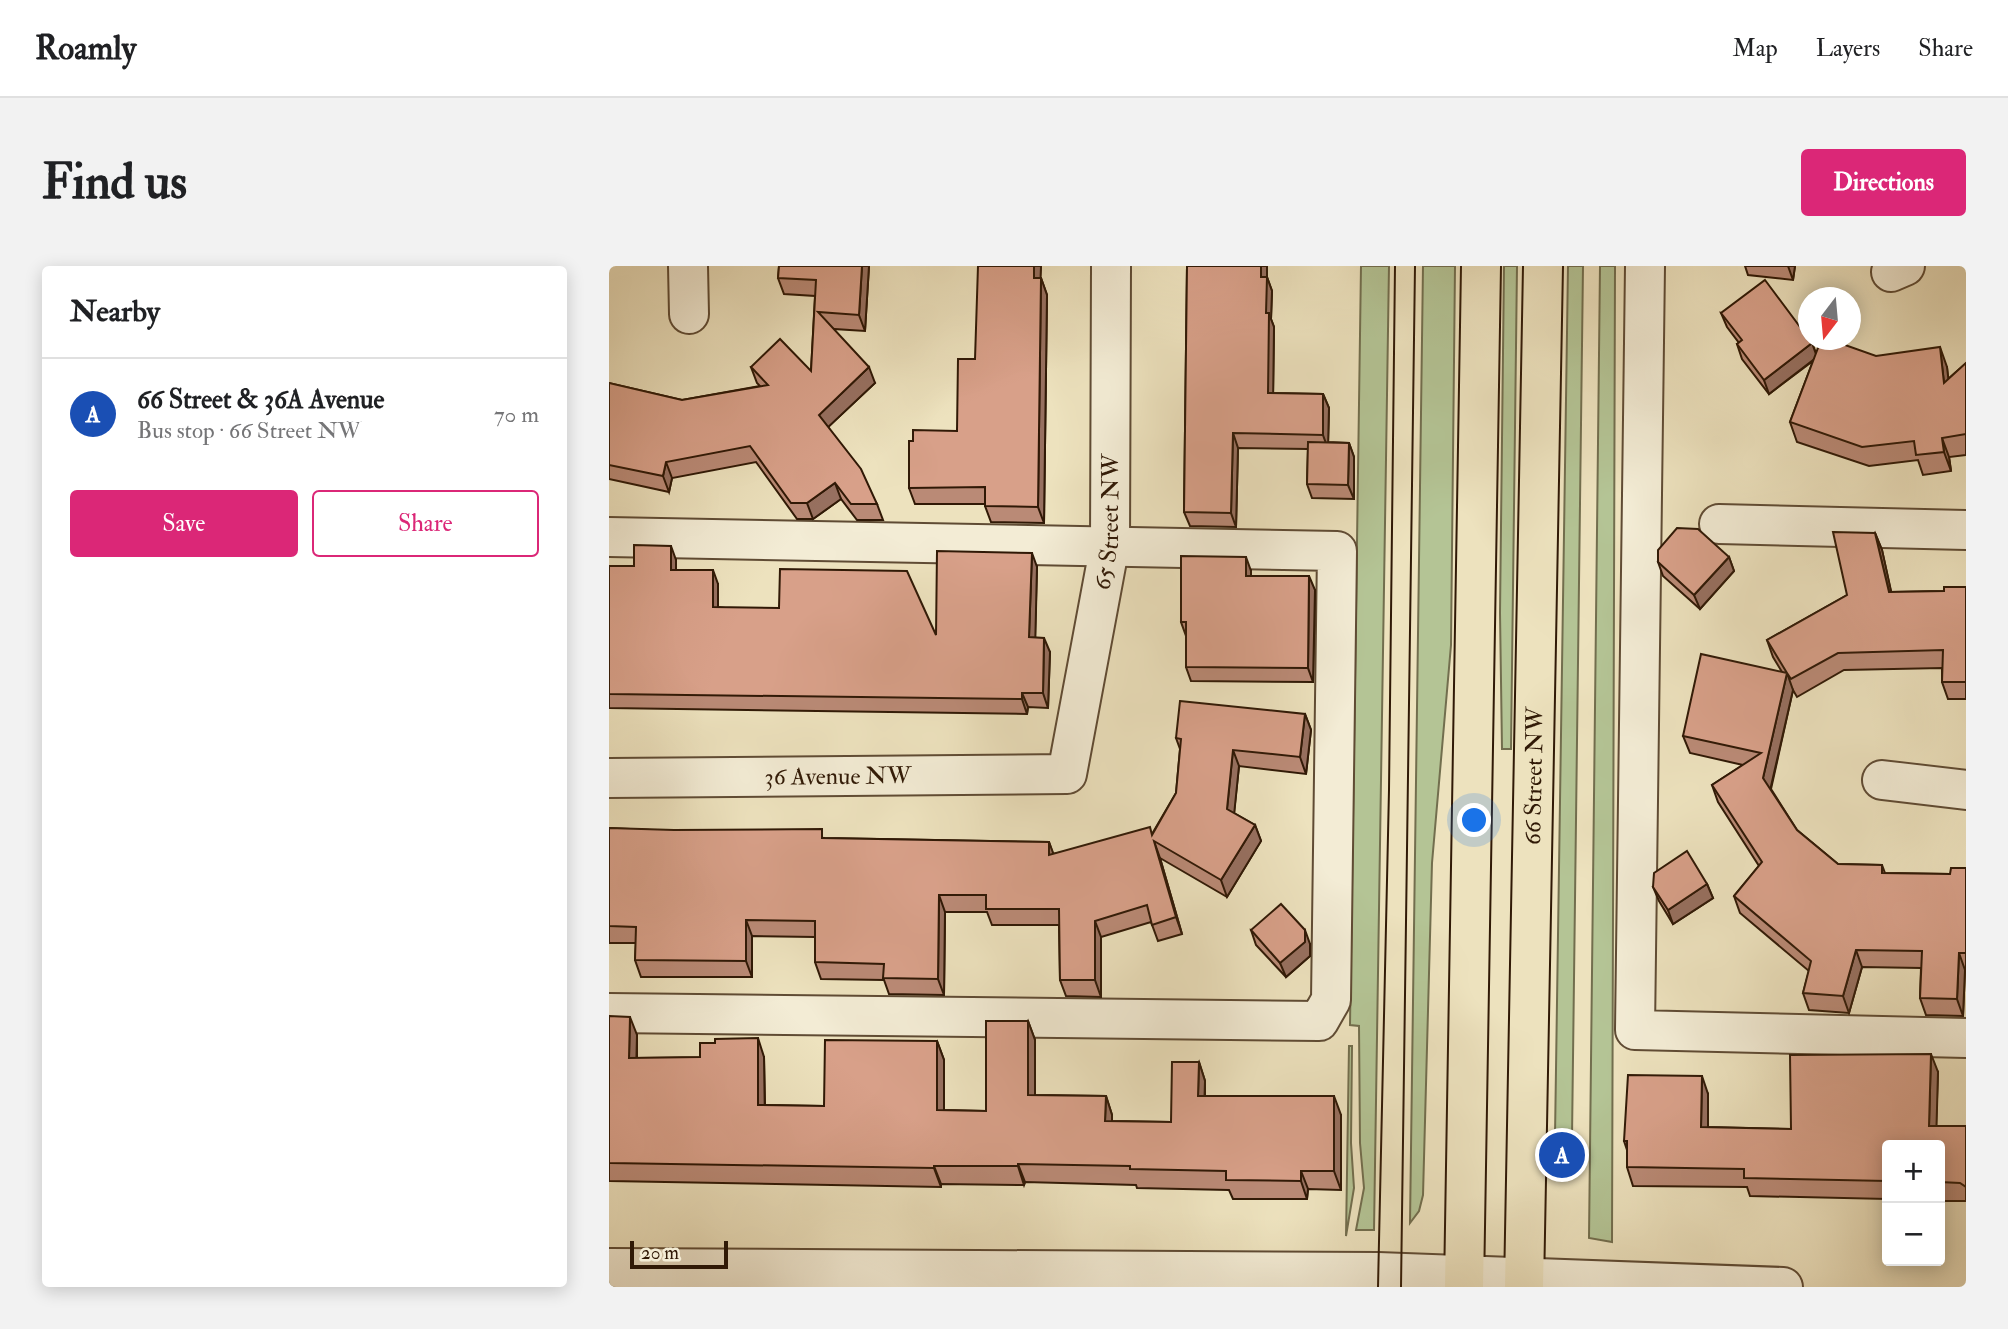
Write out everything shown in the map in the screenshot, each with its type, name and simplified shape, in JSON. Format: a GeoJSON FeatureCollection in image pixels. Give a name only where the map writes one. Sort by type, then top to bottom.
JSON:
{"type":"FeatureCollection","features":[{"type":"Feature","properties":{"kind":"main road"},"geometry":{"type":"LineString","coordinates":[[1464,1281],[1481,266]]}},
{"type":"Feature","properties":{"kind":"main road","name":"66 Street NW"},"geometry":{"type":"LineString","coordinates":[[1524,1282],[1543,266]]}},
{"type":"Feature","properties":{"kind":"street"},"geometry":{"type":"LineString","coordinates":[[688,266],[689,314]]}},
{"type":"Feature","properties":{"kind":"street","name":"65 Street NW"},"geometry":{"type":"LineString","coordinates":[[1067,774],[1109,544],[1111,266]]}},
{"type":"Feature","properties":{"kind":"street"},"geometry":{"type":"LineString","coordinates":[[1646,266],[1635,1030],[1966,1038]]}},
{"type":"Feature","properties":{"kind":"street"},"geometry":{"type":"LineString","coordinates":[[1719,524],[1966,530]]}},
{"type":"Feature","properties":{"kind":"street"},"geometry":{"type":"LineString","coordinates":[[609,537],[1109,544],[1337,551],[1331,1000],[1319,1021],[609,1013]]}},
{"type":"Feature","properties":{"kind":"street","name":"36 Avenue NW"},"geometry":{"type":"LineString","coordinates":[[609,778],[1067,774]]}},
{"type":"Feature","properties":{"kind":"street"},"geometry":{"type":"LineString","coordinates":[[1882,780],[1966,790]]}},
{"type":"Feature","properties":{"kind":"street"},"geometry":{"type":"LineString","coordinates":[[625,1274],[1464,1281],[1783,1287]]}},
{"type":"Feature","properties":{"kind":"green space"},"geometry":{"type":"Polygon","coordinates":[[[1361,266],[1389,266],[1374,1230],[1356,1230],[1364,1188],[1360,1143],[1359,1026],[1350,1025],[1361,266]]]}},
{"type":"Feature","properties":{"kind":"green space"},"geometry":{"type":"Polygon","coordinates":[[[1423,266],[1455,266],[1451,645],[1432,863],[1423,1195],[1419,1211],[1410,1223],[1423,266]]]}},
{"type":"Feature","properties":{"kind":"green space"},"geometry":{"type":"Polygon","coordinates":[[[1504,266],[1517,266],[1511,749],[1502,749],[1500,613],[1504,266]]]}},
{"type":"Feature","properties":{"kind":"green space"},"geometry":{"type":"Polygon","coordinates":[[[1568,266],[1583,266],[1572,1137],[1555,1136],[1568,266]]]}},
{"type":"Feature","properties":{"kind":"green space"},"geometry":{"type":"Polygon","coordinates":[[[1600,266],[1615,266],[1612,1242],[1589,1238],[1600,266]]]}},
{"type":"Feature","properties":{"kind":"green space"},"geometry":{"type":"Polygon","coordinates":[[[1349,1046],[1352,1046],[1351,1143],[1354,1188],[1346,1236],[1349,1046]]]}},
{"type":"Feature","properties":{"kind":"building"},"geometry":{"type":"Polygon","coordinates":[[[779,266],[862,266],[859,315],[818,312],[869,367],[819,415],[861,469],[877,504],[851,504],[835,483],[807,503],[791,503],[750,446],[666,462],[663,476],[609,465],[609,383],[682,400],[768,385],[751,367],[780,339],[811,371],[816,280],[778,278],[779,266]]]}},
{"type":"Feature","properties":{"kind":"building"},"geometry":{"type":"Polygon","coordinates":[[[978,266],[1034,266],[1034,278],[1041,278],[1038,507],[985,506],[985,487],[909,488],[909,441],[913,441],[913,430],[957,431],[958,359],[975,359],[978,266]]]}},
{"type":"Feature","properties":{"kind":"building"},"geometry":{"type":"Polygon","coordinates":[[[1187,266],[1261,266],[1261,277],[1267,277],[1266,313],[1269,313],[1268,393],[1323,394],[1323,435],[1233,433],[1231,513],[1184,512],[1187,266]]]}},
{"type":"Feature","properties":{"kind":"building"},"geometry":{"type":"Polygon","coordinates":[[[1765,280],[1798,324],[1798,350],[1803,350],[1764,380],[1737,344],[1742,340],[1721,313],[1765,280]]]}},
{"type":"Feature","properties":{"kind":"building"},"geometry":{"type":"Polygon","coordinates":[[[1940,347],[1944,383],[1966,363],[1966,434],[1942,438],[1944,452],[1916,455],[1914,441],[1862,447],[1790,422],[1817,350],[1859,350],[1876,356],[1940,347]]]}},
{"type":"Feature","properties":{"kind":"building"},"geometry":{"type":"Polygon","coordinates":[[[1308,442],[1349,443],[1348,485],[1307,484],[1308,442]]]}},
{"type":"Feature","properties":{"kind":"building"},"geometry":{"type":"Polygon","coordinates":[[[1677,528],[1698,529],[1729,557],[1694,595],[1658,562],[1658,550],[1677,528]]]}},
{"type":"Feature","properties":{"kind":"building"},"geometry":{"type":"Polygon","coordinates":[[[1833,532],[1875,533],[1889,592],[1944,591],[1944,587],[1966,587],[1966,682],[1942,682],[1943,650],[1838,653],[1791,679],[1767,640],[1847,595],[1833,532]]]}},
{"type":"Feature","properties":{"kind":"building"},"geometry":{"type":"Polygon","coordinates":[[[634,545],[671,546],[671,570],[713,570],[713,607],[779,608],[780,569],[907,571],[936,635],[937,551],[1032,553],[1029,637],[1044,638],[1043,693],[1022,693],[1022,699],[609,694],[609,566],[634,566],[634,545]]]}},
{"type":"Feature","properties":{"kind":"building"},"geometry":{"type":"Polygon","coordinates":[[[1181,556],[1246,557],[1246,576],[1309,576],[1308,668],[1186,667],[1186,622],[1181,622],[1181,556]]]}},
{"type":"Feature","properties":{"kind":"building"},"geometry":{"type":"Polygon","coordinates":[[[1701,654],[1787,673],[1763,778],[1797,830],[1838,864],[1882,865],[1882,873],[1950,874],[1951,868],[1966,868],[1966,953],[1959,953],[1957,999],[1920,998],[1922,951],[1856,950],[1843,996],[1803,993],[1811,961],[1734,896],[1762,862],[1712,785],[1761,753],[1683,736],[1701,654]]]}},
{"type":"Feature","properties":{"kind":"building"},"geometry":{"type":"Polygon","coordinates":[[[1180,701],[1305,714],[1300,757],[1233,750],[1227,809],[1255,825],[1221,880],[1154,841],[1176,917],[1152,925],[1147,905],[1095,921],[1095,980],[1060,980],[1059,909],[986,909],[986,895],[939,895],[938,979],[883,978],[884,964],[815,962],[815,921],[746,920],[746,961],[635,960],[636,927],[609,926],[609,828],[822,829],[822,838],[1049,842],[1049,855],[1150,827],[1152,835],[1176,793],[1181,739],[1176,738],[1180,701]]]}},
{"type":"Feature","properties":{"kind":"building"},"geometry":{"type":"Polygon","coordinates":[[[1687,851],[1707,884],[1668,910],[1653,887],[1654,873],[1687,851]]]}},
{"type":"Feature","properties":{"kind":"building"},"geometry":{"type":"Polygon","coordinates":[[[1281,904],[1305,930],[1305,942],[1280,963],[1251,930],[1281,904]]]}},
{"type":"Feature","properties":{"kind":"building"},"geometry":{"type":"Polygon","coordinates":[[[609,1016],[630,1017],[629,1058],[700,1057],[700,1043],[715,1043],[715,1039],[758,1038],[758,1105],[824,1106],[825,1040],[937,1041],[937,1110],[986,1111],[986,1021],[1028,1021],[1028,1095],[1106,1096],[1105,1121],[1171,1122],[1172,1062],[1199,1062],[1198,1096],[1334,1096],[1334,1171],[1301,1171],[1301,1181],[1226,1180],[1226,1171],[1130,1169],[1130,1166],[1018,1164],[934,1168],[609,1163],[609,1016]]]}},
{"type":"Feature","properties":{"kind":"building"},"geometry":{"type":"Polygon","coordinates":[[[1931,1054],[1929,1126],[1966,1126],[1966,1187],[1960,1183],[1945,1182],[1945,1140],[1882,1140],[1882,1181],[1744,1178],[1744,1169],[1627,1167],[1627,1141],[1624,1141],[1628,1075],[1702,1076],[1701,1127],[1791,1129],[1790,1055],[1931,1054]]]}},
{"type":"Feature","properties":{"kind":"tram line"},"geometry":{"type":"LineString","coordinates":[[1378,1287],[1389,790],[1395,266]]}},
{"type":"Feature","properties":{"kind":"tram line"},"geometry":{"type":"LineString","coordinates":[[1401,1287],[1415,266]]}},
{"type":"Feature","properties":{"kind":"place","name":"66 Street & 36A Avenue"},"geometry":{"type":"Point","coordinates":[1562,1155]}}]}
